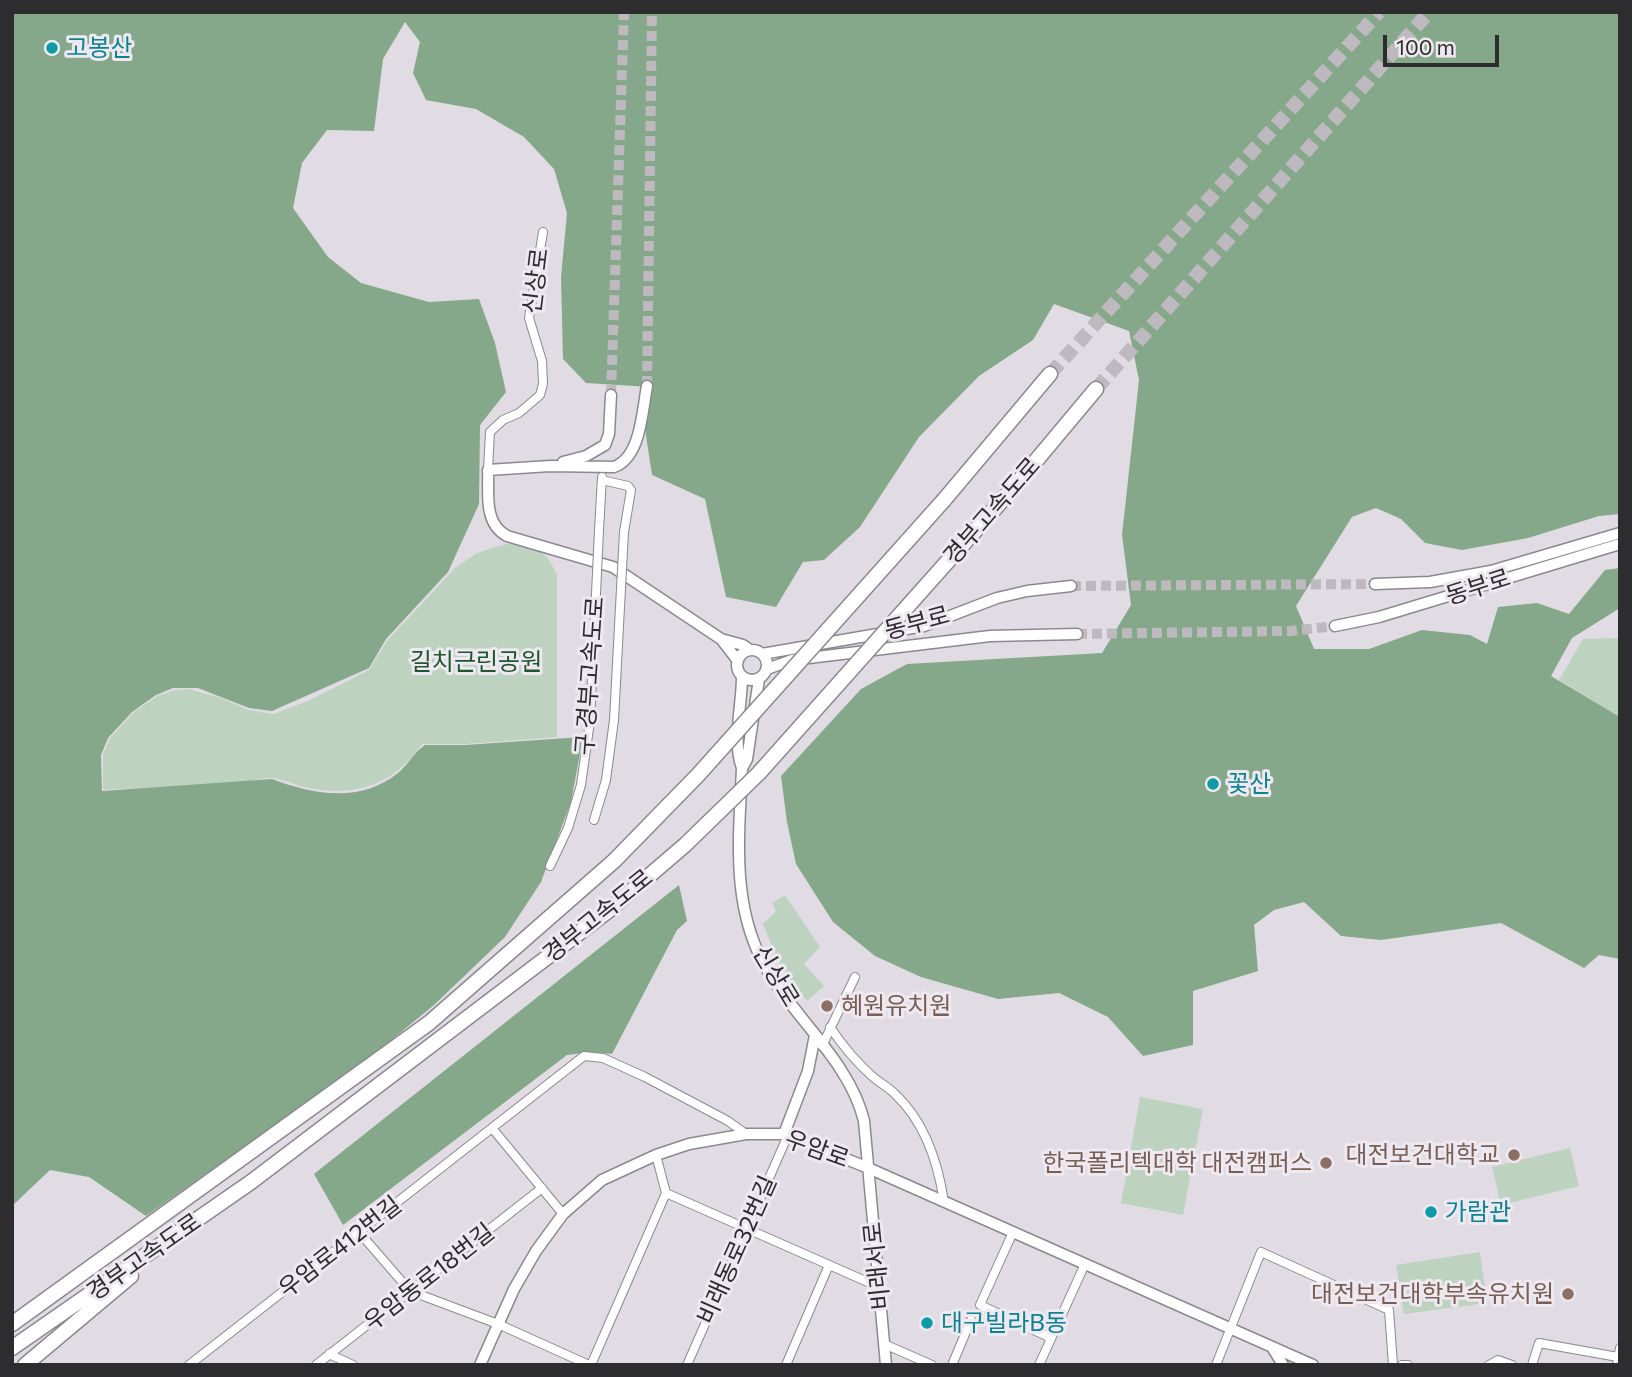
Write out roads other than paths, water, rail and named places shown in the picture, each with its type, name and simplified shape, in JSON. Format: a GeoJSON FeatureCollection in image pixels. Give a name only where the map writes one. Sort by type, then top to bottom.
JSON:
{"type":"FeatureCollection","features":[{"type":"Feature","properties":{"kind":"highway","name":"경부고속도로"},"geometry":{"type":"LineString","coordinates":[[12,1324],[429,1023],[614,861],[698,775],[944,499],[1050,374]]}},
{"type":"Feature","properties":{"kind":"highway","name":"경부고속도로"},"geometry":{"type":"LineString","coordinates":[[12,1348],[262,1174],[608,911],[685,845],[759,773],[1014,487],[1096,388]]}},
{"type":"Feature","properties":{"kind":"highway"},"geometry":{"type":"LineString","coordinates":[[25,1365],[202,1217]]}},
{"type":"Feature","properties":{"kind":"main road"},"geometry":{"type":"LineString","coordinates":[[488,470],[550,466],[603,467],[623,464],[634,452],[648,386]]}},
{"type":"Feature","properties":{"kind":"main road"},"geometry":{"type":"LineString","coordinates":[[550,466],[586,456],[605,445],[610,434],[611,395]]}},
{"type":"Feature","properties":{"kind":"main road","name":"신상로"},"geometry":{"type":"LineString","coordinates":[[488,470],[488,506],[498,531],[613,567],[721,639]]}},
{"type":"Feature","properties":{"kind":"main road","name":"동부로"},"geometry":{"type":"LineString","coordinates":[[1375,584],[1430,582],[1491,571],[1620,533]]}},
{"type":"Feature","properties":{"kind":"main road","name":"동부로"},"geometry":{"type":"LineString","coordinates":[[1335,626],[1379,617],[1620,544]]}},
{"type":"Feature","properties":{"kind":"main road","name":"동부로"},"geometry":{"type":"LineString","coordinates":[[762,654],[924,626],[997,598],[1027,591],[1071,586]]}},
{"type":"Feature","properties":{"kind":"main road","name":"동부로"},"geometry":{"type":"LineString","coordinates":[[767,669],[792,660],[990,636],[1077,634]]}},
{"type":"Feature","properties":{"kind":"main road"},"geometry":{"type":"LineString","coordinates":[[721,639],[762,654],[766,661],[767,669],[759,679],[747,758],[742,768]]}},
{"type":"Feature","properties":{"kind":"main road"},"geometry":{"type":"LineString","coordinates":[[721,639],[738,661]]}},
{"type":"Feature","properties":{"kind":"main road"},"geometry":{"type":"LineString","coordinates":[[742,768],[738,758],[742,677],[738,661],[742,654],[750,650]]}},
{"type":"Feature","properties":{"kind":"main road"},"geometry":{"type":"LineString","coordinates":[[742,677],[759,679]]}},
{"type":"Feature","properties":{"kind":"main road","name":"신상로"},"geometry":{"type":"LineString","coordinates":[[742,768],[738,877],[745,915],[756,948],[769,972],[847,1079],[859,1103],[864,1121],[866,1167]]}},
{"type":"Feature","properties":{"kind":"main road"},"geometry":{"type":"LineString","coordinates":[[786,1134],[808,1071],[815,1035]]}},
{"type":"Feature","properties":{"kind":"main road","name":"우암로"},"geometry":{"type":"LineString","coordinates":[[480,1365],[536,1251],[563,1214],[603,1180],[656,1155],[690,1144],[746,1134],[786,1134],[1313,1365]]}},
{"type":"Feature","properties":{"kind":"main road","name":"비래서로"},"geometry":{"type":"LineString","coordinates":[[866,1167],[886,1365]]}},
{"type":"Feature","properties":{"kind":"main road"},"geometry":{"type":"LineString","coordinates":[[1272,1347],[1283,1365]]}},
{"type":"Feature","properties":{"kind":"street","name":"신상로"},"geometry":{"type":"LineString","coordinates":[[488,470],[490,432],[540,395],[543,384],[542,361],[528,318],[543,232]]}},
{"type":"Feature","properties":{"kind":"street","name":"구 경부고속도로"},"geometry":{"type":"LineString","coordinates":[[550,866],[568,828],[581,785],[590,721],[603,467]]}},
{"type":"Feature","properties":{"kind":"street","name":"구 경부고속도로"},"geometry":{"type":"LineString","coordinates":[[594,820],[606,780],[614,720],[624,532],[631,490],[628,486],[602,480]]}},
{"type":"Feature","properties":{"kind":"street"},"geometry":{"type":"LineString","coordinates":[[822,1046],[855,977]]}},
{"type":"Feature","properties":{"kind":"street"},"geometry":{"type":"LineString","coordinates":[[830,1027],[845,1049],[872,1076],[896,1094],[919,1125],[934,1152],[944,1202]]}},
{"type":"Feature","properties":{"kind":"street","name":"우암로412번길"},"geometry":{"type":"LineString","coordinates":[[188,1365],[584,1056],[603,1058],[645,1077],[728,1121],[746,1134]]}},
{"type":"Feature","properties":{"kind":"street"},"geometry":{"type":"LineString","coordinates":[[492,1128],[563,1214]]}},
{"type":"Feature","properties":{"kind":"street","name":"비래동로32번길"},"geometry":{"type":"LineString","coordinates":[[687,1365],[786,1134]]}},
{"type":"Feature","properties":{"kind":"street"},"geometry":{"type":"LineString","coordinates":[[359,1232],[410,1292],[498,1324],[590,1365],[666,1194],[656,1155]]}},
{"type":"Feature","properties":{"kind":"street","name":"우암동로18번길"},"geometry":{"type":"LineString","coordinates":[[316,1365],[542,1188]]}},
{"type":"Feature","properties":{"kind":"street"},"geometry":{"type":"LineString","coordinates":[[666,1194],[879,1287]]}},
{"type":"Feature","properties":{"kind":"street"},"geometry":{"type":"LineString","coordinates":[[1013,1232],[979,1305],[1051,1338]]}},
{"type":"Feature","properties":{"kind":"street"},"geometry":{"type":"LineString","coordinates":[[1216,1365],[1261,1252],[1389,1310],[1393,1365]]}},
{"type":"Feature","properties":{"kind":"street"},"geometry":{"type":"LineString","coordinates":[[1039,1365],[1085,1264]]}},
{"type":"Feature","properties":{"kind":"street"},"geometry":{"type":"LineString","coordinates":[[786,1365],[829,1265]]}},
{"type":"Feature","properties":{"kind":"street"},"geometry":{"type":"LineString","coordinates":[[952,1365],[971,1320]]}},
{"type":"Feature","properties":{"kind":"street"},"geometry":{"type":"LineString","coordinates":[[1532,1365],[1539,1343],[1619,1356]]}},
{"type":"Feature","properties":{"kind":"street"},"geometry":{"type":"LineString","coordinates":[[884,1344],[932,1365]]}},
{"type":"Feature","properties":{"kind":"street"},"geometry":{"type":"LineString","coordinates":[[329,1354],[353,1365]]}},
{"type":"Feature","properties":{"kind":"street"},"geometry":{"type":"LineString","coordinates":[[1489,1365],[1497,1360],[1512,1365]]}},
{"type":"Feature","properties":{"kind":"street"},"geometry":{"type":"LineString","coordinates":[[1402,1365],[1408,1365]]}},
{"type":"Feature","properties":{"kind":"tunnel"},"geometry":{"type":"LineString","coordinates":[[611,395],[624,12]]}},
{"type":"Feature","properties":{"kind":"tunnel"},"geometry":{"type":"LineString","coordinates":[[647,386],[652,12]]}},
{"type":"Feature","properties":{"kind":"tunnel"},"geometry":{"type":"LineString","coordinates":[[1050,374],[1379,12]]}},
{"type":"Feature","properties":{"kind":"tunnel"},"geometry":{"type":"LineString","coordinates":[[1096,389],[1429,12]]}},
{"type":"Feature","properties":{"kind":"tunnel"},"geometry":{"type":"LineString","coordinates":[[1071,586],[1375,584]]}},
{"type":"Feature","properties":{"kind":"tunnel"},"geometry":{"type":"LineString","coordinates":[[1077,634],[1290,631],[1335,626]]}},
{"type":"Feature","properties":{"kind":"place","name":"고봉산"},"geometry":{"type":"Point","coordinates":[52,48]}},
{"type":"Feature","properties":{"kind":"place","name":"꽃산"},"geometry":{"type":"Point","coordinates":[1213,784]}},
{"type":"Feature","properties":{"kind":"place","name":"혜원유치원"},"geometry":{"type":"Point","coordinates":[827,1006]}},
{"type":"Feature","properties":{"kind":"place","name":"대전보건대학교"},"geometry":{"type":"Point","coordinates":[1514,1155]}},
{"type":"Feature","properties":{"kind":"place","name":"한국폴리텍대학 대전캠퍼스"},"geometry":{"type":"Point","coordinates":[1326,1163]}},
{"type":"Feature","properties":{"kind":"place","name":"가람관"},"geometry":{"type":"Point","coordinates":[1431,1212]}},
{"type":"Feature","properties":{"kind":"place","name":"대전보건대학부속유치원"},"geometry":{"type":"Point","coordinates":[1568,1294]}},
{"type":"Feature","properties":{"kind":"place","name":"대구빌라B동"},"geometry":{"type":"Point","coordinates":[927,1323]}},
{"type":"Feature","properties":{"kind":"park label","name":"길치근린공원"},"geometry":{"type":"Point","coordinates":[476,662]}}]}
